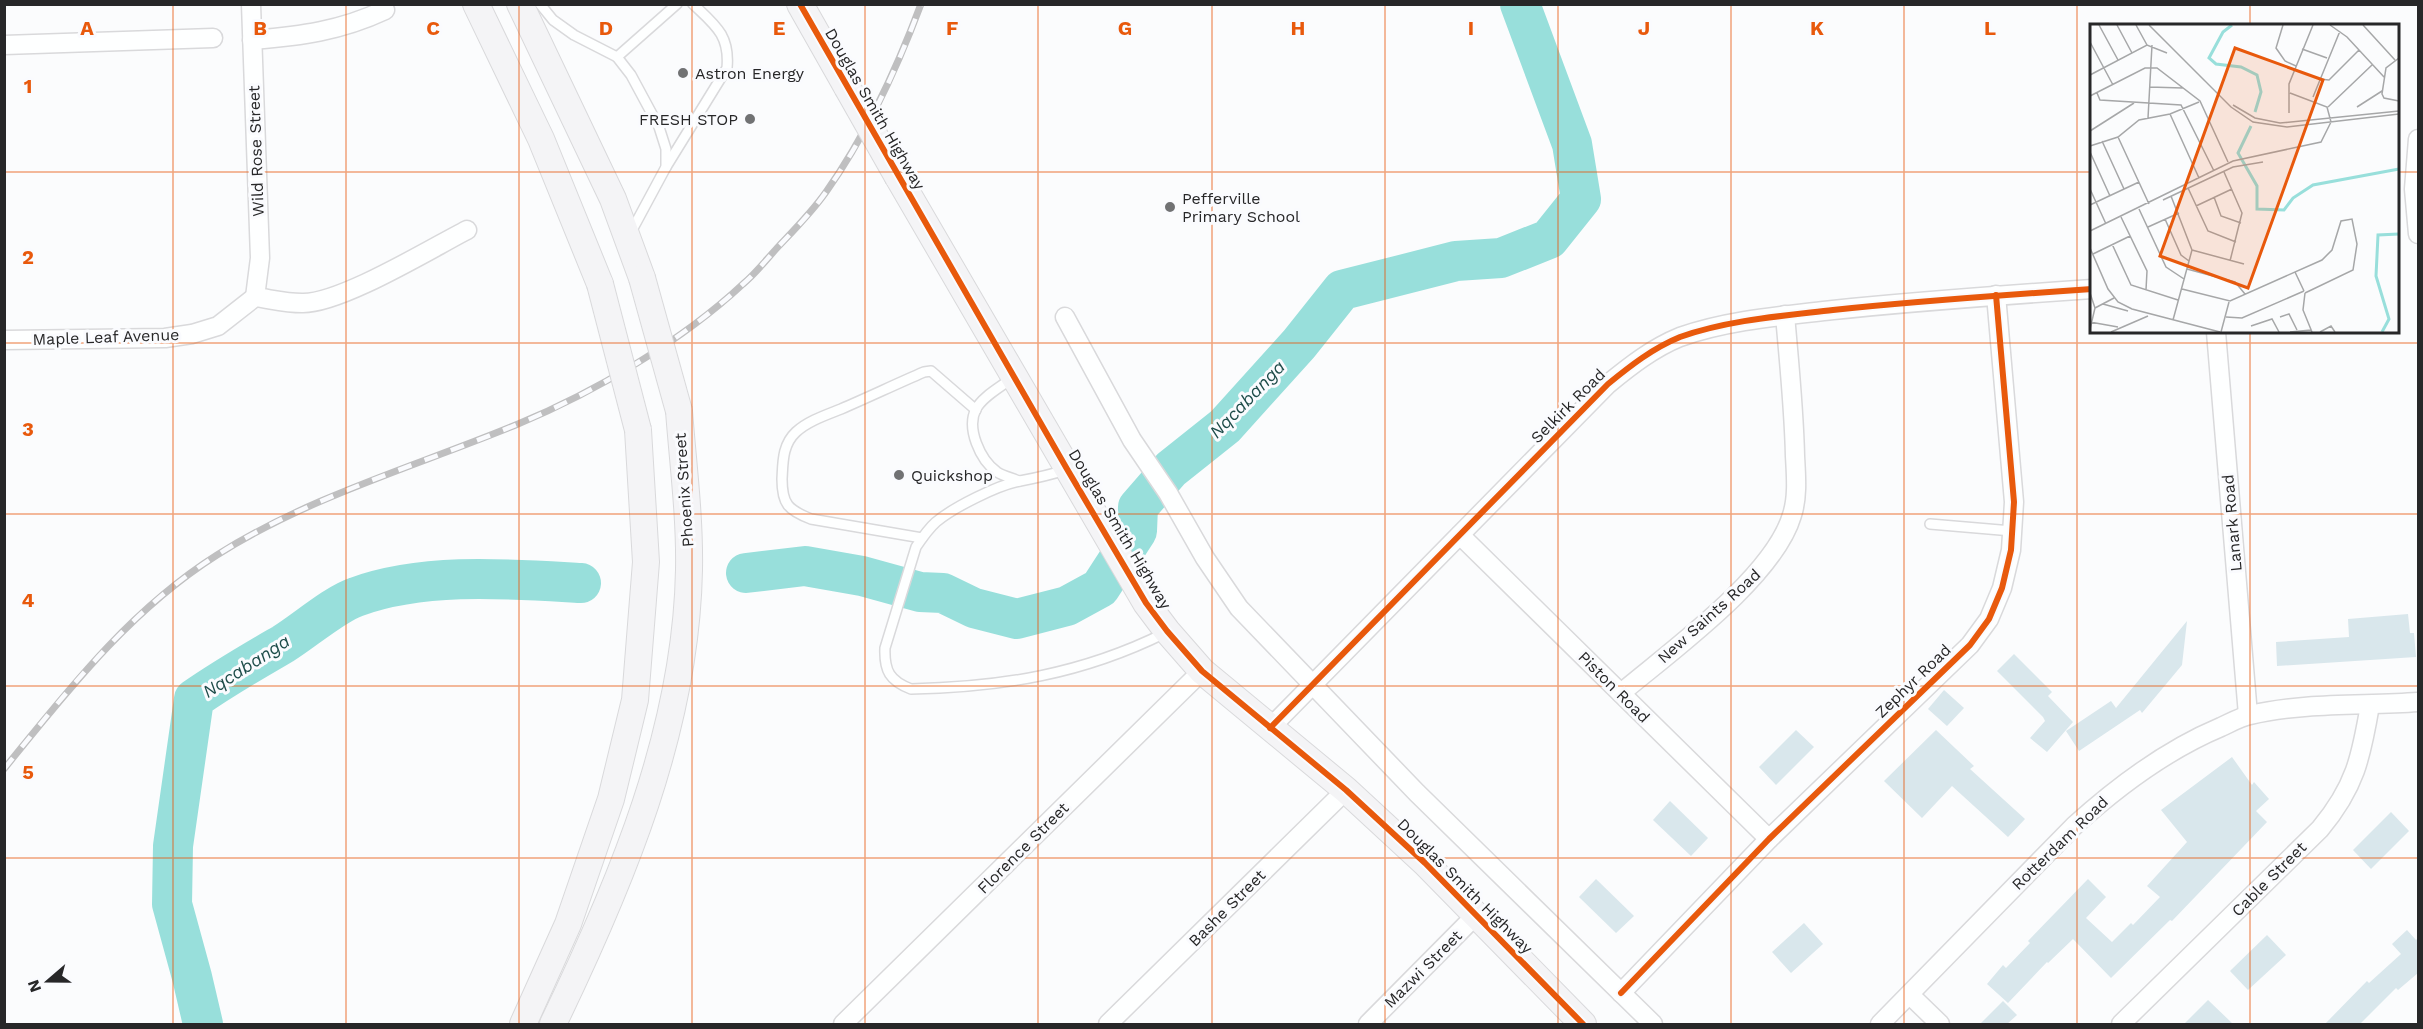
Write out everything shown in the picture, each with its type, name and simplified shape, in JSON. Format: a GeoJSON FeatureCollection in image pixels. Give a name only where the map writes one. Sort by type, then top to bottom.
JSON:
{"type":"FeatureCollection","features":[{"type":"Feature","properties":{"kind":"main road"},"geometry":{"type":"LineString","coordinates":[[476,4],[541,140],[600,284],[638,430],[646,562],[635,700],[611,799],[567,924],[547,974],[523,1024]]}},
{"type":"Feature","properties":{"kind":"main road","name":"Phoenix Street"},"geometry":{"type":"LineString","coordinates":[[520,4],[613,199],[642,278],[679,411],[689,570],[681,659],[660,760],[627,856],[553,1024]]}},
{"type":"Feature","properties":{"kind":"main road","name":"Douglas Smith Highway"},"geometry":{"type":"LineString","coordinates":[[800,4],[1067,469],[1146,603],[1167,632],[1202,671],[1346,790],[1477,914],[1583,1024]]}},
{"type":"Feature","properties":{"kind":"street","name":"Wild Rose Street"},"geometry":{"type":"LineString","coordinates":[[250,4],[260,258],[255,297]]}},
{"type":"Feature","properties":{"kind":"street"},"geometry":{"type":"LineString","coordinates":[[252,40],[331,31],[360,22],[385,10]]}},
{"type":"Feature","properties":{"kind":"street"},"geometry":{"type":"LineString","coordinates":[[4,45],[213,38]]}},
{"type":"Feature","properties":{"kind":"street"},"geometry":{"type":"LineString","coordinates":[[2418,140],[2414,189],[2418,234]]}},
{"type":"Feature","properties":{"kind":"street"},"geometry":{"type":"LineString","coordinates":[[255,297],[303,303],[322,300],[347,292],[467,230]]}},
{"type":"Feature","properties":{"kind":"street","name":"Selkirk Road"},"geometry":{"type":"LineString","coordinates":[[1270,728],[1608,384],[1629,366],[1652,351],[1679,338],[1712,328],[1785,315],[1996,295],[2090,289]]}},
{"type":"Feature","properties":{"kind":"street","name":"Zephyr Road"},"geometry":{"type":"LineString","coordinates":[[1621,993],[1769,839],[1970,645],[1989,619],[2002,588],[2011,550],[2014,502],[1996,295]]}},
{"type":"Feature","properties":{"kind":"street","name":"Maple Leaf Avenue"},"geometry":{"type":"LineString","coordinates":[[4,340],[165,338],[192,334],[218,326],[255,297]]}},
{"type":"Feature","properties":{"kind":"street","name":"New Saints Road"},"geometry":{"type":"LineString","coordinates":[[1621,693],[1758,573],[1780,544],[1793,514],[1796,484],[1795,435],[1785,315]]}},
{"type":"Feature","properties":{"kind":"street"},"geometry":{"type":"LineString","coordinates":[[1065,317],[1132,440],[1168,493],[1205,558],[1239,608],[1425,801],[1653,1024]]}},
{"type":"Feature","properties":{"kind":"street","name":"Lanark Road"},"geometry":{"type":"LineString","coordinates":[[2216,333],[2248,715]]}},
{"type":"Feature","properties":{"kind":"street","name":"Piston Road"},"geometry":{"type":"LineString","coordinates":[[1460,535],[1769,839]]}},
{"type":"Feature","properties":{"kind":"street","name":"Florence Street"},"geometry":{"type":"LineString","coordinates":[[843,1024],[1202,671]]}},
{"type":"Feature","properties":{"kind":"street","name":"Rotterdam Road"},"geometry":{"type":"LineString","coordinates":[[1880,1024],[2074,826],[2104,799],[2140,772],[2189,742],[2248,715],[2309,707],[2418,702]]}},
{"type":"Feature","properties":{"kind":"street","name":"Cable Street"},"geometry":{"type":"LineString","coordinates":[[2121,1024],[2320,829],[2338,807],[2351,783],[2361,755],[2370,705]]}},
{"type":"Feature","properties":{"kind":"street","name":"Bashe Street"},"geometry":{"type":"LineString","coordinates":[[1108,1024],[1346,790]]}},
{"type":"Feature","properties":{"kind":"street","name":"Mazwi Street"},"geometry":{"type":"LineString","coordinates":[[1368,1024],[1477,914]]}},
{"type":"Feature","properties":{"kind":"street"},"geometry":{"type":"LineString","coordinates":[[1910,995],[1940,1024]]}},
{"type":"Feature","properties":{"kind":"lane"},"geometry":{"type":"LineString","coordinates":[[540,4],[553,20],[617,57],[631,75],[659,127],[666,149],[666,167]]}},
{"type":"Feature","properties":{"kind":"lane"},"geometry":{"type":"LineString","coordinates":[[617,57],[677,4]]}},
{"type":"Feature","properties":{"kind":"lane"},"geometry":{"type":"LineString","coordinates":[[627,239],[666,167],[727,68],[728,56],[721,31],[693,4]]}},
{"type":"Feature","properties":{"kind":"lane"},"geometry":{"type":"LineString","coordinates":[[922,538],[811,519],[795,513],[786,504],[782,492],[782,464],[785,448],[795,432],[816,420],[924,372],[931,371],[941,378],[976,410]]}},
{"type":"Feature","properties":{"kind":"lane"},"geometry":{"type":"LineString","coordinates":[[1014,377],[981,402],[973,422],[974,435],[979,449],[997,471],[1019,481]]}},
{"type":"Feature","properties":{"kind":"lane"},"geometry":{"type":"LineString","coordinates":[[1067,469],[1040,478],[1019,481],[953,511],[936,522],[922,538],[916,547],[885,648],[884,661],[889,674],[898,684],[911,689],[1009,683],[1062,673],[1122,653],[1167,632]]}},
{"type":"Feature","properties":{"kind":"lane"},"geometry":{"type":"LineString","coordinates":[[1930,524],[2012,531]]}},
{"type":"Feature","properties":{"kind":"building"},"geometry":{"type":"Polygon","coordinates":[[[2408,614],[2410,633],[2414,633],[2416,657],[2277,666],[2276,642],[2349,637],[2348,619],[2408,614]]]}},
{"type":"Feature","properties":{"kind":"building"},"geometry":{"type":"Polygon","coordinates":[[[2187,621],[2182,665],[2142,713],[2140,710],[2079,751],[2066,731],[2111,701],[2116,708],[2187,621]]]}},
{"type":"Feature","properties":{"kind":"building"},"geometry":{"type":"Polygon","coordinates":[[[2014,654],[2052,692],[2048,696],[2073,722],[2047,752],[2030,738],[2045,721],[2043,717],[1997,671],[2014,654]]]}},
{"type":"Feature","properties":{"kind":"building"},"geometry":{"type":"Polygon","coordinates":[[[1944,690],[1964,708],[1947,726],[1928,709],[1944,690]]]}},
{"type":"Feature","properties":{"kind":"building"},"geometry":{"type":"Polygon","coordinates":[[[1796,730],[1814,747],[1776,785],[1759,767],[1796,730]]]}},
{"type":"Feature","properties":{"kind":"building"},"geometry":{"type":"Polygon","coordinates":[[[1936,730],[1974,766],[1970,769],[2025,819],[2008,837],[1952,786],[1922,818],[1884,781],[1936,730]]]}},
{"type":"Feature","properties":{"kind":"building"},"geometry":{"type":"Polygon","coordinates":[[[2232,757],[2252,785],[2254,782],[2269,799],[2256,811],[2267,822],[2172,921],[2170,920],[2111,978],[2073,939],[2047,962],[2008,1003],[1987,984],[2003,965],[2006,968],[2030,943],[2028,941],[2088,879],[2106,897],[2086,918],[2112,942],[2131,923],[2133,925],[2160,897],[2147,886],[2187,842],[2161,810],[2232,757]]]}},
{"type":"Feature","properties":{"kind":"building"},"geometry":{"type":"Polygon","coordinates":[[[1670,801],[1708,838],[1691,856],[1653,820],[1670,801]]]}},
{"type":"Feature","properties":{"kind":"building"},"geometry":{"type":"Polygon","coordinates":[[[2391,812],[2409,831],[2371,869],[2353,850],[2391,812]]]}},
{"type":"Feature","properties":{"kind":"building"},"geometry":{"type":"Polygon","coordinates":[[[1596,879],[1634,916],[1616,933],[1579,897],[1596,879]]]}},
{"type":"Feature","properties":{"kind":"building"},"geometry":{"type":"Polygon","coordinates":[[[1804,923],[1823,944],[1791,973],[1772,952],[1804,923]]]}},
{"type":"Feature","properties":{"kind":"building"},"geometry":{"type":"Polygon","coordinates":[[[2407,930],[2416,940],[2418,938],[2418,973],[2398,990],[2396,988],[2360,1024],[2325,1024],[2367,981],[2369,983],[2401,954],[2392,944],[2407,930]]]}},
{"type":"Feature","properties":{"kind":"building"},"geometry":{"type":"Polygon","coordinates":[[[2267,935],[2286,955],[2248,990],[2230,971],[2267,935]]]}},
{"type":"Feature","properties":{"kind":"building"},"geometry":{"type":"Polygon","coordinates":[[[2208,1000],[2233,1024],[2184,1024],[2208,1000]]]}},
{"type":"Feature","properties":{"kind":"building"},"geometry":{"type":"Polygon","coordinates":[[[2003,1001],[2017,1015],[2007,1024],[1980,1024],[2003,1001]]]}},
{"type":"Feature","properties":{"kind":"waterway","name":"Nqcabanga"},"geometry":{"type":"LineString","coordinates":[[746,573],[805,566],[862,576],[920,592],[943,593],[974,608],[1017,619],[1067,606],[1100,588],[1137,531],[1138,507],[1171,469],[1225,426],[1299,344],[1342,290],[1456,261],[1501,258],[1549,239],[1581,199],[1572,144],[1520,4]]}},
{"type":"Feature","properties":{"kind":"waterway","name":"Nqcabanga"},"geometry":{"type":"LineString","coordinates":[[203,1024],[172,904],[173,846],[194,699],[283,644],[339,605],[382,589],[467,579],[581,583]]}},
{"type":"Feature","properties":{"kind":"railway"},"geometry":{"type":"LineString","coordinates":[[4,769],[77,681],[128,626],[185,577],[217,555],[252,534],[326,499],[518,424],[577,397],[665,345],[719,305],[752,275],[803,221],[841,170],[879,101],[921,4]]}},
{"type":"Feature","properties":{"kind":"cycle path"},"geometry":{"type":"LineString","coordinates":[[800,4],[1067,469],[1146,603],[1167,631],[1202,671],[1346,790],[1425,863],[1583,1024]]}},
{"type":"Feature","properties":{"kind":"cycle path"},"geometry":{"type":"LineString","coordinates":[[1270,728],[1608,384],[1660,346],[1680,337],[1717,326],[1775,317],[1898,304],[2090,289]]}},
{"type":"Feature","properties":{"kind":"cycle path"},"geometry":{"type":"LineString","coordinates":[[1621,993],[1769,839],[1970,645],[1989,619],[2002,588],[2011,550],[2014,502],[1996,295]]}},
{"type":"Feature","properties":{"kind":"place","name":"Astron Energy"},"geometry":{"type":"Point","coordinates":[683,73]}},
{"type":"Feature","properties":{"kind":"place","name":"FRESH STOP"},"geometry":{"type":"Point","coordinates":[750,119]}},
{"type":"Feature","properties":{"kind":"place","name":"Pefferville Primary School"},"geometry":{"type":"Point","coordinates":[1170,207]}},
{"type":"Feature","properties":{"kind":"place","name":"Quickshop"},"geometry":{"type":"Point","coordinates":[899,475]}}]}
